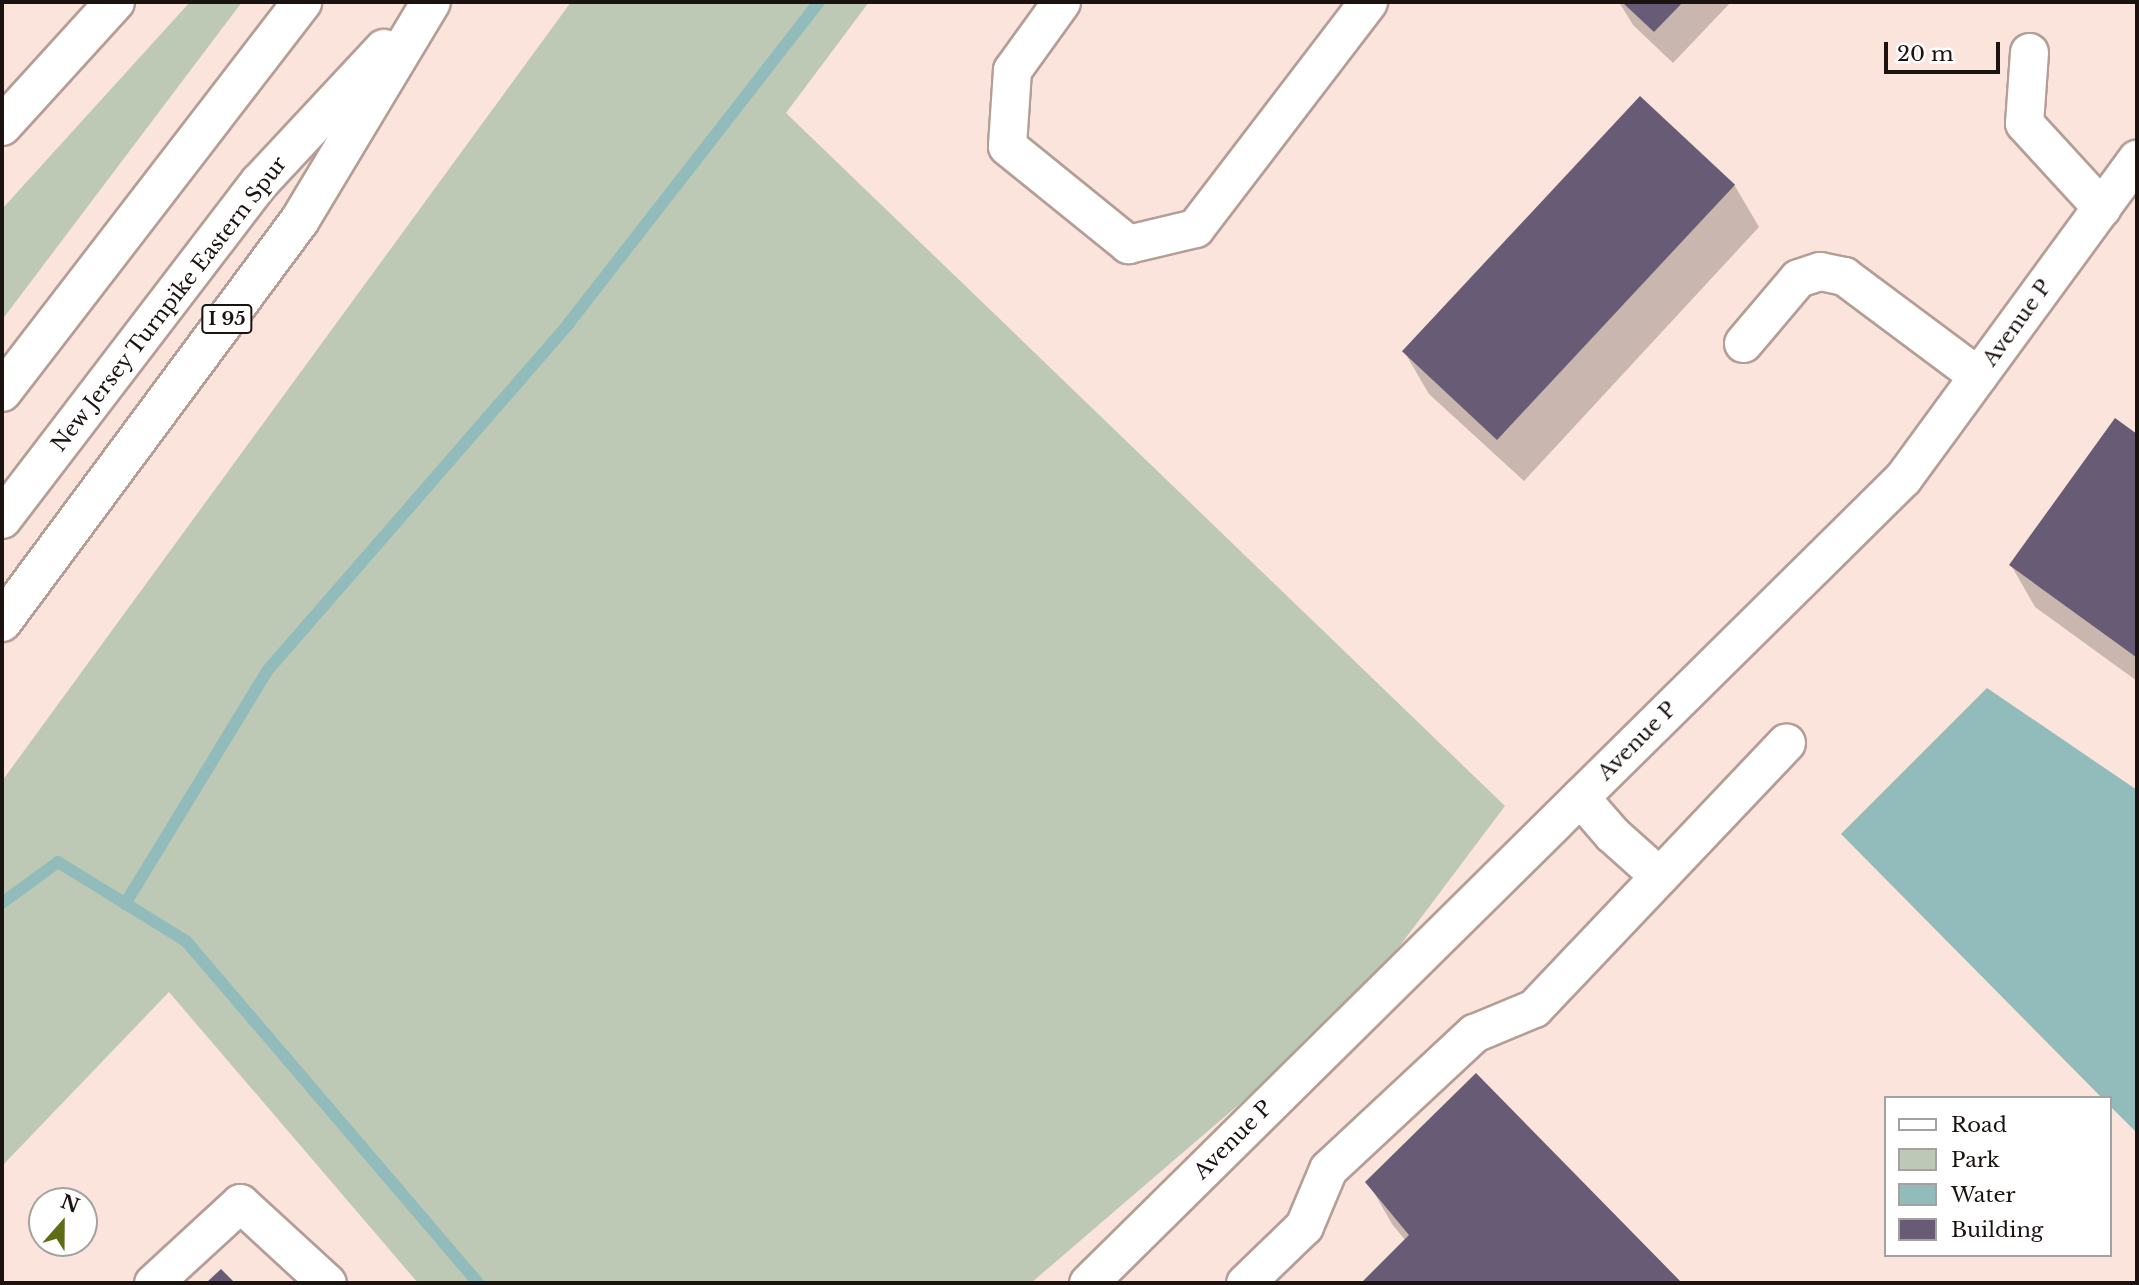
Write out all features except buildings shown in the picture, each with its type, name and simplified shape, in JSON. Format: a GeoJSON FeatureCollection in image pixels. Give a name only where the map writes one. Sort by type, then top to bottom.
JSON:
{"type":"FeatureCollection","features":[{"type":"Feature","properties":{"kind":"highway"},"geometry":{"type":"LineString","coordinates":[[2,126],[115,2]]}},
{"type":"Feature","properties":{"kind":"highway"},"geometry":{"type":"LineString","coordinates":[[2,392],[302,2]]}},
{"type":"Feature","properties":{"kind":"highway","name":"New Jersey Turnpike Eastern Spur"},"geometry":{"type":"LineString","coordinates":[[2,519],[260,182],[429,2]]}},
{"type":"Feature","properties":{"kind":"highway","name":"New Jersey Turnpike Eastern Spur"},"geometry":{"type":"LineString","coordinates":[[2,622],[300,220],[429,2]]}},
{"type":"Feature","properties":{"kind":"street"},"geometry":{"type":"LineString","coordinates":[[1061,2],[1012,70],[1007,146],[1128,244],[1195,228],[1368,2]]}},
{"type":"Feature","properties":{"kind":"street"},"geometry":{"type":"LineString","coordinates":[[2029,52],[2024,123],[2102,208]]}},
{"type":"Feature","properties":{"kind":"street","name":"Avenue P"},"geometry":{"type":"LineString","coordinates":[[1088,1283],[1903,478],[2137,158]]}},
{"type":"Feature","properties":{"kind":"street"},"geometry":{"type":"LineString","coordinates":[[1742,343],[1798,278],[1820,271],[1844,276],[1979,376]]}},
{"type":"Feature","properties":{"kind":"street"},"geometry":{"type":"LineString","coordinates":[[1245,1283],[1304,1226],[1328,1169],[1474,1033],[1534,1008],[1786,742]]}},
{"type":"Feature","properties":{"kind":"street"},"geometry":{"type":"LineString","coordinates":[[1580,797],[1612,834],[1659,876]]}},
{"type":"Feature","properties":{"kind":"street"},"geometry":{"type":"LineString","coordinates":[[153,1283],[240,1203],[327,1283]]}},
{"type":"Feature","properties":{"kind":"green space"},"geometry":{"type":"Polygon","coordinates":[[[190,2],[242,2],[2,320],[2,209],[190,2]]]}},
{"type":"Feature","properties":{"kind":"green space"},"geometry":{"type":"Polygon","coordinates":[[[571,2],[869,2],[786,113],[1505,806],[1356,1004],[1031,1283],[418,1283],[169,992],[2,1166],[2,781],[571,2]]]}},
{"type":"Feature","properties":{"kind":"water"},"geometry":{"type":"Polygon","coordinates":[[[1987,688],[2137,790],[2137,1133],[2111,1107],[2111,1096],[2100,1096],[1841,834],[1987,688]]]}},
{"type":"Feature","properties":{"kind":"waterway"},"geometry":{"type":"LineString","coordinates":[[125,904],[267,671],[569,323],[819,2]]}},
{"type":"Feature","properties":{"kind":"waterway"},"geometry":{"type":"LineString","coordinates":[[2,903],[58,862],[186,941],[478,1283]]}}]}
